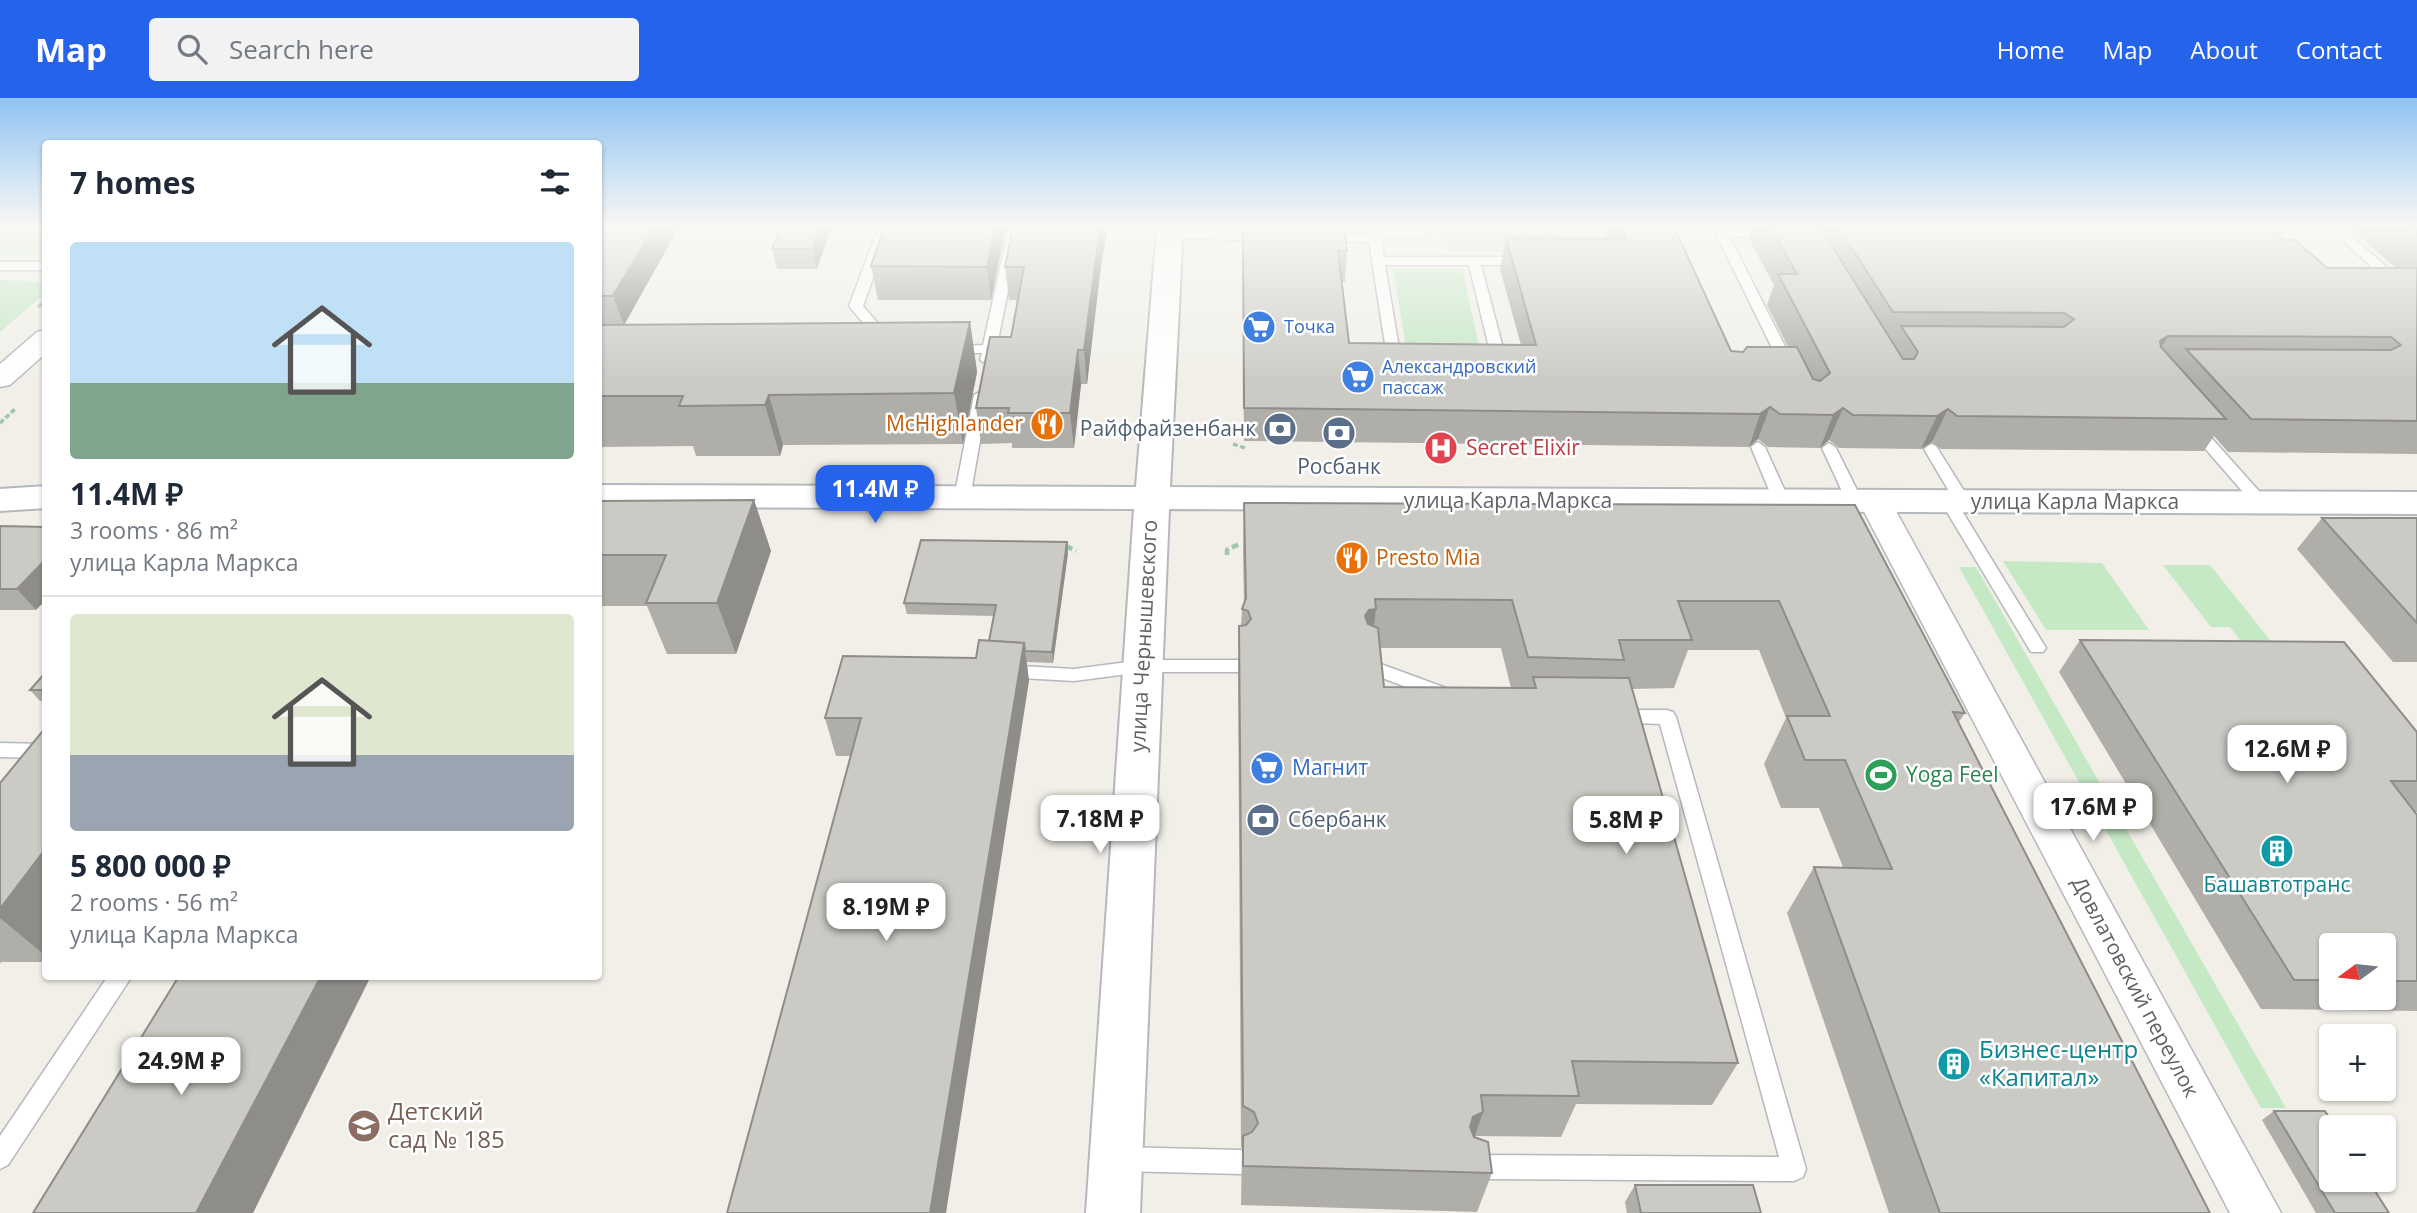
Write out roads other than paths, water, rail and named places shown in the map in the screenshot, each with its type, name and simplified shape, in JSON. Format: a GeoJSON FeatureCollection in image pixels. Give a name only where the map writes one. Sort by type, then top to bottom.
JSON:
{"type":"FeatureCollection","features":[{"type":"Feature","properties":{"kind":"street","name":"улица Чернышевского"},"geometry":{"type":"LineString","coordinates":[[1113,1213],[1167,279]]}},
{"type":"Feature","properties":{"kind":"street"},"geometry":{"type":"LineString","coordinates":[[0,379],[42,342]]}},
{"type":"Feature","properties":{"kind":"street","name":"улица Карла Маркса"},"geometry":{"type":"LineString","coordinates":[[602,496],[2417,503]]}},
{"type":"Feature","properties":{"kind":"street"},"geometry":{"type":"LineString","coordinates":[[0,500],[42,497]]}},
{"type":"Feature","properties":{"kind":"street","name":"Довлатовский переулок"},"geometry":{"type":"LineString","coordinates":[[1865,502],[2256,1213]]}},
{"type":"Feature","properties":{"kind":"lane"},"geometry":{"type":"LineString","coordinates":[[866,279],[856,306],[894,350],[880,351]]}},
{"type":"Feature","properties":{"kind":"lane"},"geometry":{"type":"LineString","coordinates":[[962,498],[1004,279]]}},
{"type":"Feature","properties":{"kind":"lane"},"geometry":{"type":"LineString","coordinates":[[1381,279],[1395,363],[1408,363]]}},
{"type":"Feature","properties":{"kind":"lane"},"geometry":{"type":"LineString","coordinates":[[1479,279],[1500,363],[1487,363]]}},
{"type":"Feature","properties":{"kind":"lane"},"geometry":{"type":"LineString","coordinates":[[1745,279],[1796,382]]}},
{"type":"Feature","properties":{"kind":"lane"},"geometry":{"type":"LineString","coordinates":[[935,350],[989,349]]}},
{"type":"Feature","properties":{"kind":"lane"},"geometry":{"type":"LineString","coordinates":[[2182,413],[2261,503]]}},
{"type":"Feature","properties":{"kind":"lane"},"geometry":{"type":"LineString","coordinates":[[1758,447],[1782,502]]}},
{"type":"Feature","properties":{"kind":"lane"},"geometry":{"type":"LineString","coordinates":[[1829,448],[1865,502]]}},
{"type":"Feature","properties":{"kind":"lane"},"geometry":{"type":"LineString","coordinates":[[1931,449],[1956,502],[2037,648]]}},
{"type":"Feature","properties":{"kind":"lane"},"geometry":{"type":"LineString","coordinates":[[991,670],[1074,675],[1143,666],[1238,666]]}},
{"type":"Feature","properties":{"kind":"lane"},"geometry":{"type":"LineString","coordinates":[[1370,666],[1461,700]]}},
{"type":"Feature","properties":{"kind":"lane"},"geometry":{"type":"LineString","coordinates":[[1471,1167],[1794,1170],[1667,718],[1598,716]]}},
{"type":"Feature","properties":{"kind":"lane"},"geometry":{"type":"LineString","coordinates":[[0,750],[42,751]]}},
{"type":"Feature","properties":{"kind":"lane"},"geometry":{"type":"LineString","coordinates":[[0,1157],[118,980]]}},
{"type":"Feature","properties":{"kind":"lane"},"geometry":{"type":"LineString","coordinates":[[1115,1159],[1241,1162]]}},
{"type":"Feature","properties":{"kind":"place","name":"Точка"},"geometry":{"type":"Point","coordinates":[1259,327]}},
{"type":"Feature","properties":{"kind":"place","name":"Александровский пассаж"},"geometry":{"type":"Point","coordinates":[1358,377]}},
{"type":"Feature","properties":{"kind":"place","name":"McHighlander"},"geometry":{"type":"Point","coordinates":[1047,424]}},
{"type":"Feature","properties":{"kind":"place","name":"Райффайзенбанк"},"geometry":{"type":"Point","coordinates":[1280,429]}},
{"type":"Feature","properties":{"kind":"place","name":"Росбанк"},"geometry":{"type":"Point","coordinates":[1339,433]}},
{"type":"Feature","properties":{"kind":"place","name":"Secret Elixir"},"geometry":{"type":"Point","coordinates":[1441,448]}},
{"type":"Feature","properties":{"kind":"place","name":"Presto Mia"},"geometry":{"type":"Point","coordinates":[1352,558]}},
{"type":"Feature","properties":{"kind":"place","name":"Магнит"},"geometry":{"type":"Point","coordinates":[1267,768]}},
{"type":"Feature","properties":{"kind":"place","name":"Yoga Feel"},"geometry":{"type":"Point","coordinates":[1881,775]}},
{"type":"Feature","properties":{"kind":"place","name":"Сбербанк"},"geometry":{"type":"Point","coordinates":[1263,820]}},
{"type":"Feature","properties":{"kind":"place","name":"Башавтотранс"},"geometry":{"type":"Point","coordinates":[2277,851]}},
{"type":"Feature","properties":{"kind":"place","name":"Бизнес-центр «Капитал»"},"geometry":{"type":"Point","coordinates":[1954,1064]}},
{"type":"Feature","properties":{"kind":"place","name":"Детский сад № 185"},"geometry":{"type":"Point","coordinates":[364,1126]}}]}
